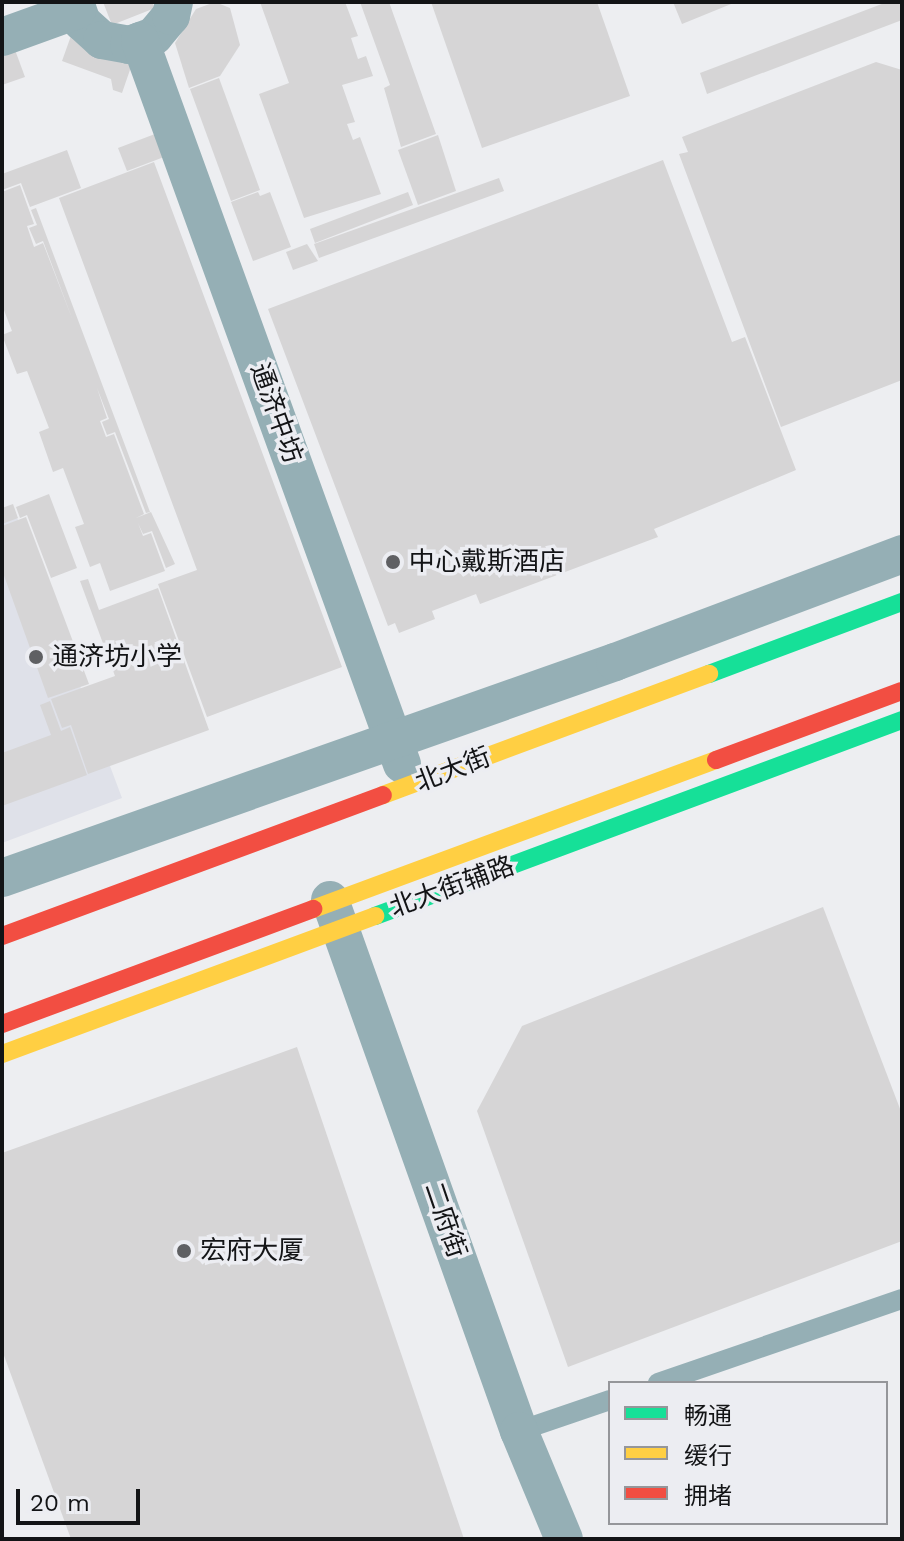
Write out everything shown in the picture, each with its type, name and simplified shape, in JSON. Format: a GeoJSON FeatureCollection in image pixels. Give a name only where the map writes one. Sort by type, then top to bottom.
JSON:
{"type":"FeatureCollection","features":[{"type":"Feature","properties":{"kind":"main road","name":"北大街"},"geometry":{"type":"LineString","coordinates":[[2,936],[902,602]]}},
{"type":"Feature","properties":{"kind":"main road"},"geometry":{"type":"LineString","coordinates":[[2,1024],[336,914],[902,691]]}},
{"type":"Feature","properties":{"kind":"main road","name":"北大街辅路"},"geometry":{"type":"LineString","coordinates":[[2,1054],[336,914],[902,720]]}},
{"type":"Feature","properties":{"kind":"street"},"geometry":{"type":"LineString","coordinates":[[2,37],[76,6],[82,22],[102,40],[129,45],[154,36],[171,16],[174,2]]}},
{"type":"Feature","properties":{"kind":"street","name":"通济中坊"},"geometry":{"type":"LineString","coordinates":[[140,41],[396,741],[408,787]]}},
{"type":"Feature","properties":{"kind":"street"},"geometry":{"type":"LineString","coordinates":[[2,878],[396,741],[902,554]]}},
{"type":"Feature","properties":{"kind":"street","name":"二府街"},"geometry":{"type":"LineString","coordinates":[[336,914],[519,1431],[564,1539]]}},
{"type":"Feature","properties":{"kind":"lane"},"geometry":{"type":"LineString","coordinates":[[664,1381],[902,1299]]}},
{"type":"Feature","properties":{"kind":"lane"},"geometry":{"type":"LineString","coordinates":[[519,1431],[608,1401]]}},
{"type":"Feature","properties":{"kind":"shaded area","name":"通济坊小学"},"geometry":{"type":"Polygon","coordinates":[[[15,512],[122,798],[2,843],[2,517],[15,512]]]}},
{"type":"Feature","properties":{"kind":"building"},"geometry":{"type":"Polygon","coordinates":[[[103,2],[152,2],[155,8],[112,25],[103,2]]]}},
{"type":"Feature","properties":{"kind":"building"},"geometry":{"type":"Polygon","coordinates":[[[215,2],[230,8],[240,45],[220,76],[189,88],[175,43],[196,9],[215,2]]]}},
{"type":"Feature","properties":{"kind":"building"},"geometry":{"type":"Polygon","coordinates":[[[260,2],[345,2],[358,36],[351,38],[358,59],[366,56],[373,76],[342,85],[355,122],[347,124],[353,140],[360,137],[381,194],[304,218],[259,94],[289,83],[260,2]]]}},
{"type":"Feature","properties":{"kind":"building"},"geometry":{"type":"Polygon","coordinates":[[[360,2],[389,2],[436,134],[401,147],[384,88],[390,85],[360,2]]]}},
{"type":"Feature","properties":{"kind":"building"},"geometry":{"type":"Polygon","coordinates":[[[431,2],[597,2],[630,96],[482,148],[431,2]]]}},
{"type":"Feature","properties":{"kind":"building"},"geometry":{"type":"Polygon","coordinates":[[[673,2],[736,2],[682,24],[673,2]]]}},
{"type":"Feature","properties":{"kind":"building"},"geometry":{"type":"Polygon","coordinates":[[[887,2],[902,2],[902,20],[707,94],[700,73],[887,2]]]}},
{"type":"Feature","properties":{"kind":"building"},"geometry":{"type":"Polygon","coordinates":[[[72,33],[132,64],[122,93],[113,90],[111,79],[62,61],[72,33]]]}},
{"type":"Feature","properties":{"kind":"building"},"geometry":{"type":"Polygon","coordinates":[[[11,39],[25,77],[2,85],[2,42],[11,39]]]}},
{"type":"Feature","properties":{"kind":"building"},"geometry":{"type":"Polygon","coordinates":[[[876,62],[902,70],[902,380],[781,427],[679,154],[688,152],[682,137],[876,62]]]}},
{"type":"Feature","properties":{"kind":"building"},"geometry":{"type":"Polygon","coordinates":[[[219,78],[260,190],[231,201],[190,89],[219,78]]]}},
{"type":"Feature","properties":{"kind":"building"},"geometry":{"type":"Polygon","coordinates":[[[155,134],[164,157],[127,171],[118,148],[155,134]]]}},
{"type":"Feature","properties":{"kind":"building"},"geometry":{"type":"Polygon","coordinates":[[[438,135],[456,191],[418,205],[398,150],[438,135]]]}},
{"type":"Feature","properties":{"kind":"building"},"geometry":{"type":"Polygon","coordinates":[[[67,150],[81,188],[30,207],[21,183],[2,190],[2,174],[67,150]]]}},
{"type":"Feature","properties":{"kind":"building"},"geometry":{"type":"Polygon","coordinates":[[[663,160],[732,342],[745,337],[796,470],[654,529],[658,537],[480,604],[476,594],[432,611],[435,619],[399,633],[395,623],[388,626],[268,309],[663,160]]]}},
{"type":"Feature","properties":{"kind":"building"},"geometry":{"type":"Polygon","coordinates":[[[154,162],[342,667],[207,717],[158,584],[197,570],[59,198],[154,162]]]}},
{"type":"Feature","properties":{"kind":"building"},"geometry":{"type":"Polygon","coordinates":[[[499,178],[504,191],[319,258],[314,244],[499,178]]]}},
{"type":"Feature","properties":{"kind":"building"},"geometry":{"type":"Polygon","coordinates":[[[20,185],[34,224],[27,226],[34,247],[43,243],[73,321],[43,241],[36,244],[29,228],[37,225],[31,210],[36,208],[150,512],[146,513],[115,432],[107,435],[102,422],[109,419],[97,388],[107,418],[100,421],[106,437],[114,434],[144,514],[136,518],[151,512],[175,564],[166,568],[152,531],[143,534],[138,523],[143,536],[151,533],[165,571],[110,591],[100,563],[90,567],[75,527],[84,524],[63,468],[53,472],[39,432],[49,428],[27,371],[17,374],[2,335],[12,331],[2,305],[2,192],[20,185]]]}},
{"type":"Feature","properties":{"kind":"building"},"geometry":{"type":"Polygon","coordinates":[[[258,192],[260,196],[270,192],[291,247],[253,261],[231,202],[258,192]]]}},
{"type":"Feature","properties":{"kind":"building"},"geometry":{"type":"Polygon","coordinates":[[[408,192],[413,205],[315,243],[310,229],[408,192]]]}},
{"type":"Feature","properties":{"kind":"building"},"geometry":{"type":"Polygon","coordinates":[[[307,244],[318,261],[293,270],[286,252],[307,244]]]}},
{"type":"Feature","properties":{"kind":"building"},"geometry":{"type":"Polygon","coordinates":[[[49,494],[77,568],[51,578],[27,515],[20,518],[16,507],[49,494]]]}},
{"type":"Feature","properties":{"kind":"building"},"geometry":{"type":"Polygon","coordinates":[[[13,504],[18,518],[2,524],[2,508],[13,504]]]}},
{"type":"Feature","properties":{"kind":"building"},"geometry":{"type":"Polygon","coordinates":[[[26,517],[89,684],[48,698],[2,570],[2,526],[26,517]]]}},
{"type":"Feature","properties":{"kind":"building"},"geometry":{"type":"Polygon","coordinates":[[[88,579],[99,610],[158,588],[209,730],[88,774],[71,725],[62,728],[51,699],[115,676],[80,581],[88,579]]]}},
{"type":"Feature","properties":{"kind":"building"},"geometry":{"type":"Polygon","coordinates":[[[50,701],[61,731],[70,727],[87,775],[2,806],[2,753],[51,735],[40,705],[50,701]]]}},
{"type":"Feature","properties":{"kind":"building"},"geometry":{"type":"Polygon","coordinates":[[[823,907],[902,1114],[902,1241],[568,1367],[477,1111],[522,1026],[823,907]]]}},
{"type":"Feature","properties":{"kind":"building","name":"宏府大厦"},"geometry":{"type":"Polygon","coordinates":[[[297,1047],[464,1539],[71,1539],[2,1350],[2,1153],[297,1047]]]}},
{"type":"Feature","properties":{"kind":"traffic: fast"},"geometry":{"type":"LineString","coordinates":[[709,674],[902,602]]}},
{"type":"Feature","properties":{"kind":"traffic: fast"},"geometry":{"type":"LineString","coordinates":[[375,916],[902,720]]}},
{"type":"Feature","properties":{"kind":"traffic: slow"},"geometry":{"type":"LineString","coordinates":[[383,795],[709,674]]}},
{"type":"Feature","properties":{"kind":"traffic: slow"},"geometry":{"type":"LineString","coordinates":[[313,909],[716,760]]}},
{"type":"Feature","properties":{"kind":"traffic: slow"},"geometry":{"type":"LineString","coordinates":[[2,1054],[375,916]]}},
{"type":"Feature","properties":{"kind":"traffic: jam"},"geometry":{"type":"LineString","coordinates":[[716,760],[902,691]]}},
{"type":"Feature","properties":{"kind":"traffic: jam"},"geometry":{"type":"LineString","coordinates":[[2,936],[383,795]]}},
{"type":"Feature","properties":{"kind":"traffic: jam"},"geometry":{"type":"LineString","coordinates":[[2,1024],[313,909]]}},
{"type":"Feature","properties":{"kind":"place","name":"中心戴斯酒店"},"geometry":{"type":"Point","coordinates":[393,562]}},
{"type":"Feature","properties":{"kind":"place","name":"通济坊小学"},"geometry":{"type":"Point","coordinates":[36,657]}},
{"type":"Feature","properties":{"kind":"place","name":"宏府大厦"},"geometry":{"type":"Point","coordinates":[184,1251]}}]}
